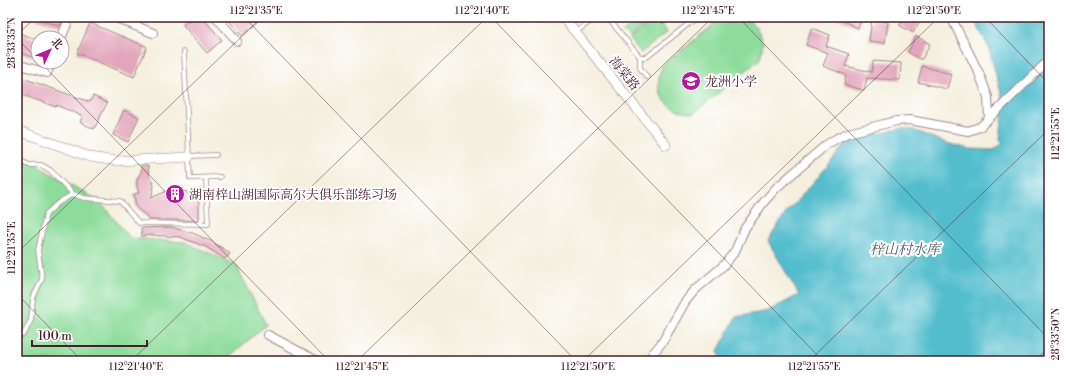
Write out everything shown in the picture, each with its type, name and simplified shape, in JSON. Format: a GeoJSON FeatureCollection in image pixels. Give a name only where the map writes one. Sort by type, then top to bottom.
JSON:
{"type":"FeatureCollection","features":[{"type":"Feature","properties":{"kind":"street"},"geometry":{"type":"LineString","coordinates":[[64,30],[70,17]]}},
{"type":"Feature","properties":{"kind":"street"},"geometry":{"type":"LineString","coordinates":[[114,17],[153,33]]}},
{"type":"Feature","properties":{"kind":"street"},"geometry":{"type":"LineString","coordinates":[[216,17],[237,41]]}},
{"type":"Feature","properties":{"kind":"street","name":"海棠路"},"geometry":{"type":"LineString","coordinates":[[563,17],[666,145]]}},
{"type":"Feature","properties":{"kind":"street"},"geometry":{"type":"LineString","coordinates":[[951,17],[979,73],[988,97],[989,118]]}},
{"type":"Feature","properties":{"kind":"street"},"geometry":{"type":"LineString","coordinates":[[647,361],[663,341],[685,302],[695,290],[724,265],[735,251],[745,228],[763,202],[776,188],[826,145],[839,136],[896,121],[910,120],[968,131],[980,127],[1049,60]]}},
{"type":"Feature","properties":{"kind":"street"},"geometry":{"type":"LineString","coordinates":[[17,64],[30,68]]}},
{"type":"Feature","properties":{"kind":"street"},"geometry":{"type":"LineString","coordinates":[[37,70],[47,73],[48,70]]}},
{"type":"Feature","properties":{"kind":"street"},"geometry":{"type":"LineString","coordinates":[[17,130],[90,157],[116,161],[188,156]]}},
{"type":"Feature","properties":{"kind":"street"},"geometry":{"type":"LineString","coordinates":[[268,335],[317,361]]}},
{"type":"Feature","properties":{"kind":"lane"},"geometry":{"type":"LineString","coordinates":[[576,32],[596,17]]}},
{"type":"Feature","properties":{"kind":"lane"},"geometry":{"type":"LineString","coordinates":[[607,17],[640,57],[640,68],[647,76]]}},
{"type":"Feature","properties":{"kind":"lane"},"geometry":{"type":"LineString","coordinates":[[640,57],[647,57],[697,17]]}},
{"type":"Feature","properties":{"kind":"lane"},"geometry":{"type":"LineString","coordinates":[[184,52],[190,178],[220,177]]}},
{"type":"Feature","properties":{"kind":"lane"},"geometry":{"type":"LineString","coordinates":[[188,156],[216,155]]}},
{"type":"Feature","properties":{"kind":"lane"},"geometry":{"type":"LineString","coordinates":[[17,159],[29,165],[41,165],[50,170],[73,194],[84,198],[120,201],[139,223],[208,224],[206,178]]}},
{"type":"Feature","properties":{"kind":"lane"},"geometry":{"type":"LineString","coordinates":[[17,337],[24,334],[31,320],[33,298],[42,279],[38,250],[46,214],[58,203],[73,194]]}},
{"type":"Feature","properties":{"kind":"green space"},"geometry":{"type":"Polygon","coordinates":[[[642,17],[654,17],[629,38],[623,32],[642,17]]]}},
{"type":"Feature","properties":{"kind":"green space"},"geometry":{"type":"Polygon","coordinates":[[[723,17],[741,17],[756,27],[763,43],[760,59],[694,113],[675,109],[663,98],[660,91],[660,74],[663,65],[723,17]]]}},
{"type":"Feature","properties":{"kind":"green space"},"geometry":{"type":"Polygon","coordinates":[[[656,18],[667,32],[641,53],[630,39],[656,18]]]}},
{"type":"Feature","properties":{"kind":"green space"},"geometry":{"type":"Polygon","coordinates":[[[17,154],[99,201],[130,238],[185,242],[236,265],[266,325],[224,361],[17,361],[17,154]]]}},
{"type":"Feature","properties":{"kind":"water","name":"梓山村水库"},"geometry":{"type":"Polygon","coordinates":[[[973,17],[1047,17],[1043,41],[1049,56],[1049,361],[723,361],[718,351],[736,317],[768,311],[799,295],[768,241],[786,213],[827,167],[849,139],[879,134],[902,128],[914,130],[946,143],[970,149],[994,150],[1003,143],[1000,139],[1004,104],[988,46],[973,17]]]}},
{"type":"Feature","properties":{"kind":"building"},"geometry":{"type":"Polygon","coordinates":[[[35,17],[64,17],[60,26],[35,17]]]}},
{"type":"Feature","properties":{"kind":"building"},"geometry":{"type":"Polygon","coordinates":[[[192,17],[202,17],[222,40],[207,53],[183,25],[192,17]]]}},
{"type":"Feature","properties":{"kind":"building"},"geometry":{"type":"Polygon","coordinates":[[[226,17],[253,17],[258,22],[242,36],[226,17]]]}},
{"type":"Feature","properties":{"kind":"building"},"geometry":{"type":"Polygon","coordinates":[[[657,17],[672,17],[663,24],[657,17]]]}},
{"type":"Feature","properties":{"kind":"building"},"geometry":{"type":"Polygon","coordinates":[[[834,17],[862,17],[858,28],[834,17]]]}},
{"type":"Feature","properties":{"kind":"building"},"geometry":{"type":"Polygon","coordinates":[[[903,17],[922,17],[913,33],[899,25],[903,17]]]}},
{"type":"Feature","properties":{"kind":"building"},"geometry":{"type":"Polygon","coordinates":[[[872,19],[888,22],[885,43],[869,41],[872,19]]]}},
{"type":"Feature","properties":{"kind":"building"},"geometry":{"type":"Polygon","coordinates":[[[90,23],[147,47],[134,77],[77,53],[90,23]]]}},
{"type":"Feature","properties":{"kind":"building"},"geometry":{"type":"Polygon","coordinates":[[[812,28],[830,35],[826,46],[849,54],[845,66],[872,72],[873,61],[901,63],[900,80],[867,78],[864,90],[844,85],[846,75],[823,66],[828,53],[806,45],[812,28]]]}},
{"type":"Feature","properties":{"kind":"building"},"geometry":{"type":"Polygon","coordinates":[[[17,32],[30,37],[30,56],[17,52],[17,32]]]}},
{"type":"Feature","properties":{"kind":"building"},"geometry":{"type":"Polygon","coordinates":[[[916,36],[930,44],[922,59],[919,59],[908,52],[916,36]]]}},
{"type":"Feature","properties":{"kind":"building"},"geometry":{"type":"Polygon","coordinates":[[[922,66],[951,74],[947,89],[918,82],[922,66]]]}},
{"type":"Feature","properties":{"kind":"building"},"geometry":{"type":"Polygon","coordinates":[[[17,76],[90,102],[93,96],[107,103],[94,129],[80,122],[83,116],[56,105],[56,107],[17,93],[17,76]]]}},
{"type":"Feature","properties":{"kind":"building"},"geometry":{"type":"Polygon","coordinates":[[[124,110],[139,117],[128,142],[113,135],[124,110]]]}},
{"type":"Feature","properties":{"kind":"building","name":"湖南梓山湖国际高尔夫俱乐部练习场"},"geometry":{"type":"Polygon","coordinates":[[[141,166],[148,166],[149,176],[154,186],[151,198],[167,191],[179,190],[187,192],[199,203],[199,220],[150,220],[136,207],[134,194],[139,193],[137,179],[141,172],[141,166]]]}},
{"type":"Feature","properties":{"kind":"building"},"geometry":{"type":"Polygon","coordinates":[[[171,227],[195,234],[224,249],[230,254],[225,259],[206,247],[180,237],[152,235],[142,236],[141,228],[171,227]]]}},
{"type":"Feature","properties":{"kind":"place","name":"龙洲小学"},"geometry":{"type":"Point","coordinates":[691,81]}},
{"type":"Feature","properties":{"kind":"place","name":"湖南梓山湖国际高尔夫俱乐部练习场"},"geometry":{"type":"Point","coordinates":[175,194]}}]}
